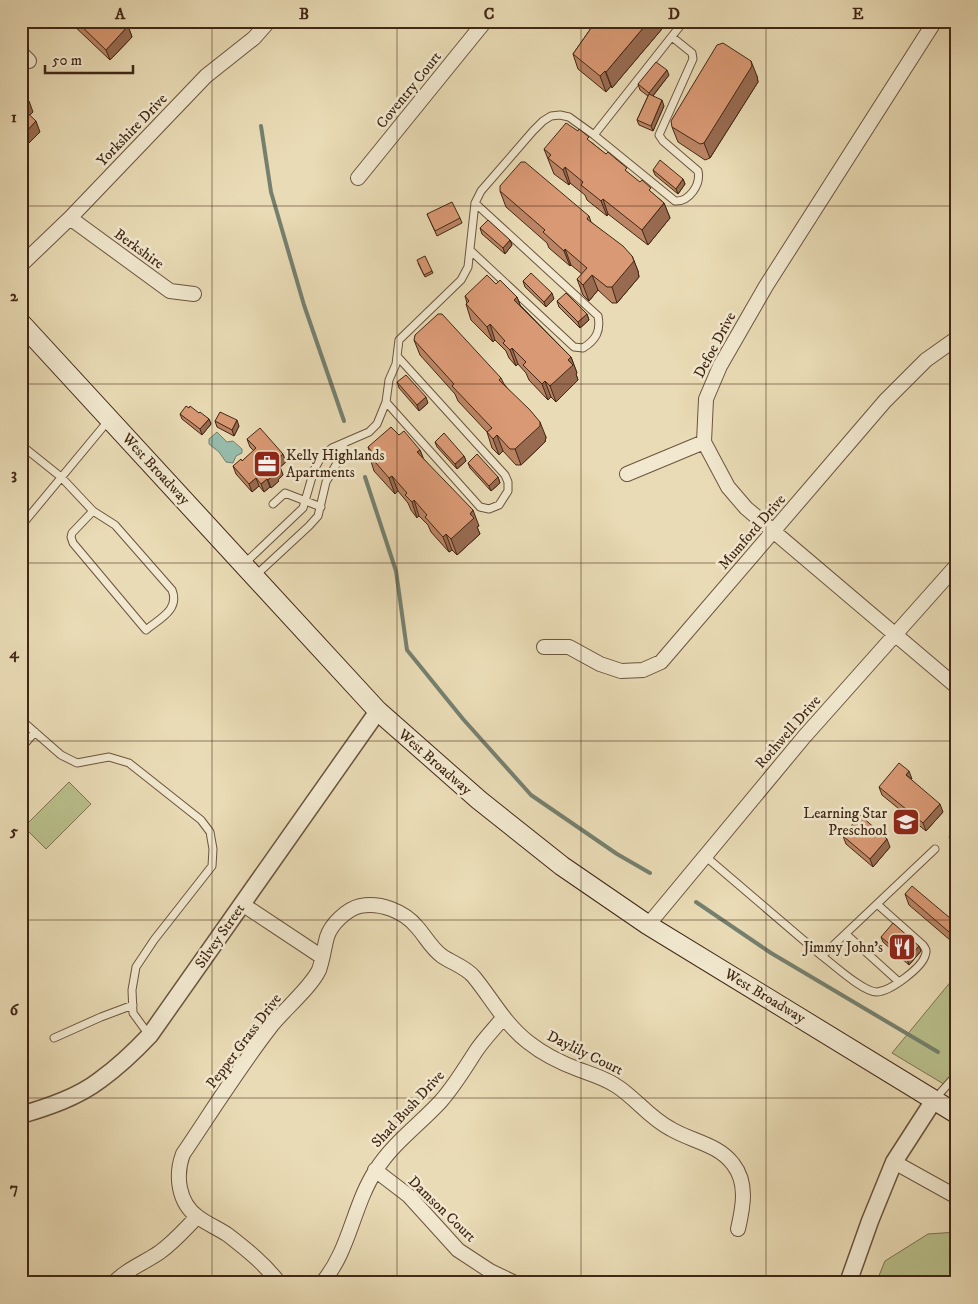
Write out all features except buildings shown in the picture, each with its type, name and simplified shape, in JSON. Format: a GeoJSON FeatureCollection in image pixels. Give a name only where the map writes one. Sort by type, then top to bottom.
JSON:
{"type":"FeatureCollection","features":[{"type":"Feature","properties":{"kind":"main road","name":"West Broadway"},"geometry":{"type":"LineString","coordinates":[[21,323],[378,711],[479,800],[562,866],[648,925],[957,1114]]}},
{"type":"Feature","properties":{"kind":"street","name":"Yorkshire Drive"},"geometry":{"type":"LineString","coordinates":[[21,265],[70,218],[206,76],[254,38],[269,21]]}},
{"type":"Feature","properties":{"kind":"street","name":"Coventry Court"},"geometry":{"type":"LineString","coordinates":[[358,178],[482,25],[483,21]]}},
{"type":"Feature","properties":{"kind":"street","name":"Defoe Drive"},"geometry":{"type":"LineString","coordinates":[[704,442],[706,399],[720,366],[772,277],[936,21]]}},
{"type":"Feature","properties":{"kind":"street","name":"Berkshire"},"geometry":{"type":"LineString","coordinates":[[70,218],[170,291],[194,294]]}},
{"type":"Feature","properties":{"kind":"street","name":"Mumford Drive"},"geometry":{"type":"LineString","coordinates":[[544,647],[569,647],[600,664],[621,671],[643,670],[661,662],[886,401],[926,360],[957,338]]}},
{"type":"Feature","properties":{"kind":"street"},"geometry":{"type":"LineString","coordinates":[[627,474],[704,442],[728,487],[746,508],[957,687]]}},
{"type":"Feature","properties":{"kind":"street","name":"Rothwell Drive"},"geometry":{"type":"LineString","coordinates":[[648,925],[804,737],[957,565]]}},
{"type":"Feature","properties":{"kind":"street","name":"Silvey Street"},"geometry":{"type":"LineString","coordinates":[[21,1115],[68,1098],[99,1082],[133,1053],[150,1035],[378,711]]}},
{"type":"Feature","properties":{"kind":"street"},"geometry":{"type":"LineString","coordinates":[[242,904],[322,957]]}},
{"type":"Feature","properties":{"kind":"street","name":"Pepper Grass Drive"},"geometry":{"type":"LineString","coordinates":[[197,1217],[187,1207],[181,1192],[178,1169],[183,1154],[272,1026],[310,984],[318,971],[328,934],[337,921],[347,912],[359,906]]}},
{"type":"Feature","properties":{"kind":"street","name":"Daylily Court"},"geometry":{"type":"LineString","coordinates":[[359,906],[390,908],[406,916],[417,926],[430,945],[441,955],[472,975],[503,1018],[527,1041],[555,1060],[616,1085],[651,1116],[668,1128],[722,1152],[733,1163],[740,1176],[744,1190],[738,1229]]}},
{"type":"Feature","properties":{"kind":"street","name":"Shad Bush Drive"},"geometry":{"type":"LineString","coordinates":[[322,1283],[344,1248],[362,1197],[375,1170],[388,1152],[426,1118],[443,1099],[478,1049],[503,1018]]}},
{"type":"Feature","properties":{"kind":"street"},"geometry":{"type":"LineString","coordinates":[[848,1283],[894,1162],[934,1100]]}},
{"type":"Feature","properties":{"kind":"street"},"geometry":{"type":"LineString","coordinates":[[894,1162],[957,1197]]}},
{"type":"Feature","properties":{"kind":"street","name":"Damson Court"},"geometry":{"type":"LineString","coordinates":[[375,1170],[409,1196],[458,1250],[490,1271],[515,1283]]}},
{"type":"Feature","properties":{"kind":"street"},"geometry":{"type":"LineString","coordinates":[[114,1283],[127,1272],[162,1251],[178,1238],[197,1217],[226,1234],[256,1258],[279,1283]]}},
{"type":"Feature","properties":{"kind":"lane"},"geometry":{"type":"LineString","coordinates":[[594,135],[684,21]]}},
{"type":"Feature","properties":{"kind":"lane"},"geometry":{"type":"LineString","coordinates":[[249,570],[303,508],[314,470],[321,457],[332,448],[369,432],[377,424],[386,402],[389,380],[396,364],[399,340],[460,280],[468,267],[475,203],[481,191],[543,121],[551,116],[569,117],[675,201],[680,202],[688,198],[699,182],[698,171],[663,141],[659,135],[693,59],[692,53],[672,37]]}},
{"type":"Feature","properties":{"kind":"lane"},"geometry":{"type":"LineString","coordinates":[[470,250],[574,347],[583,348],[596,337],[600,327],[598,316],[475,203]]}},
{"type":"Feature","properties":{"kind":"lane"},"geometry":{"type":"LineString","coordinates":[[386,402],[480,507],[489,509],[499,505],[508,491],[508,482],[505,475],[397,356]]}},
{"type":"Feature","properties":{"kind":"lane"},"geometry":{"type":"LineString","coordinates":[[21,526],[110,418]]}},
{"type":"Feature","properties":{"kind":"lane"},"geometry":{"type":"LineString","coordinates":[[249,570],[309,526],[318,516],[326,482],[344,444]]}},
{"type":"Feature","properties":{"kind":"lane"},"geometry":{"type":"LineString","coordinates":[[21,445],[62,477],[93,511],[115,524],[172,590],[175,598],[172,608],[146,630],[72,543],[72,533],[93,511]]}},
{"type":"Feature","properties":{"kind":"lane"},"geometry":{"type":"LineString","coordinates":[[273,504],[285,493],[321,507]]}},
{"type":"Feature","properties":{"kind":"lane"},"geometry":{"type":"LineString","coordinates":[[21,720],[61,755],[77,763],[109,757],[129,763],[201,820],[210,832],[213,849],[212,866],[154,940],[136,968],[132,990],[133,1013],[150,1035]]}},
{"type":"Feature","properties":{"kind":"lane"},"geometry":{"type":"LineString","coordinates":[[21,748],[35,732]]}},
{"type":"Feature","properties":{"kind":"lane"},"geometry":{"type":"LineString","coordinates":[[822,956],[935,849]]}},
{"type":"Feature","properties":{"kind":"lane"},"geometry":{"type":"LineString","coordinates":[[704,856],[822,956],[866,989],[877,992],[889,988],[907,977],[925,957],[926,950],[924,945],[877,904]]}},
{"type":"Feature","properties":{"kind":"lane"},"geometry":{"type":"LineString","coordinates":[[846,934],[899,982]]}},
{"type":"Feature","properties":{"kind":"lane"},"geometry":{"type":"LineString","coordinates":[[54,1038],[101,1017],[133,1006]]}},
{"type":"Feature","properties":{"kind":"lane"},"geometry":{"type":"LineString","coordinates":[[934,1100],[957,1074]]}},
{"type":"Feature","properties":{"kind":"green space"},"geometry":{"type":"Polygon","coordinates":[[[69,782],[91,804],[46,849],[24,827],[69,782]]]}},
{"type":"Feature","properties":{"kind":"green space"},"geometry":{"type":"Polygon","coordinates":[[[957,974],[957,1092],[892,1053],[957,974]]]}},
{"type":"Feature","properties":{"kind":"green space"},"geometry":{"type":"Polygon","coordinates":[[[957,1232],[957,1283],[876,1283],[885,1261],[928,1234],[957,1232]]]}},
{"type":"Feature","properties":{"kind":"shaded area"},"geometry":{"type":"Polygon","coordinates":[[[217,432],[227,442],[233,441],[242,449],[242,453],[236,456],[233,463],[226,462],[219,452],[209,444],[209,439],[217,432]]]}},
{"type":"Feature","properties":{"kind":"waterway"},"geometry":{"type":"LineString","coordinates":[[261,126],[271,192],[304,305],[344,421]]}},
{"type":"Feature","properties":{"kind":"waterway"},"geometry":{"type":"LineString","coordinates":[[365,477],[396,571],[407,650],[463,719],[531,795],[617,854],[650,873]]}},
{"type":"Feature","properties":{"kind":"waterway"},"geometry":{"type":"LineString","coordinates":[[696,902],[771,953],[938,1052]]}},
{"type":"Feature","properties":{"kind":"waterway"},"geometry":{"type":"LineString","coordinates":[[949,1283],[957,1262]]}},
{"type":"Feature","properties":{"kind":"place","name":"Kelly Highlands Apartments"},"geometry":{"type":"Point","coordinates":[267,464]}},
{"type":"Feature","properties":{"kind":"place","name":"Learning Star Preschool"},"geometry":{"type":"Point","coordinates":[906,822]}},
{"type":"Feature","properties":{"kind":"place","name":"Jimmy John's"},"geometry":{"type":"Point","coordinates":[902,947]}}]}
